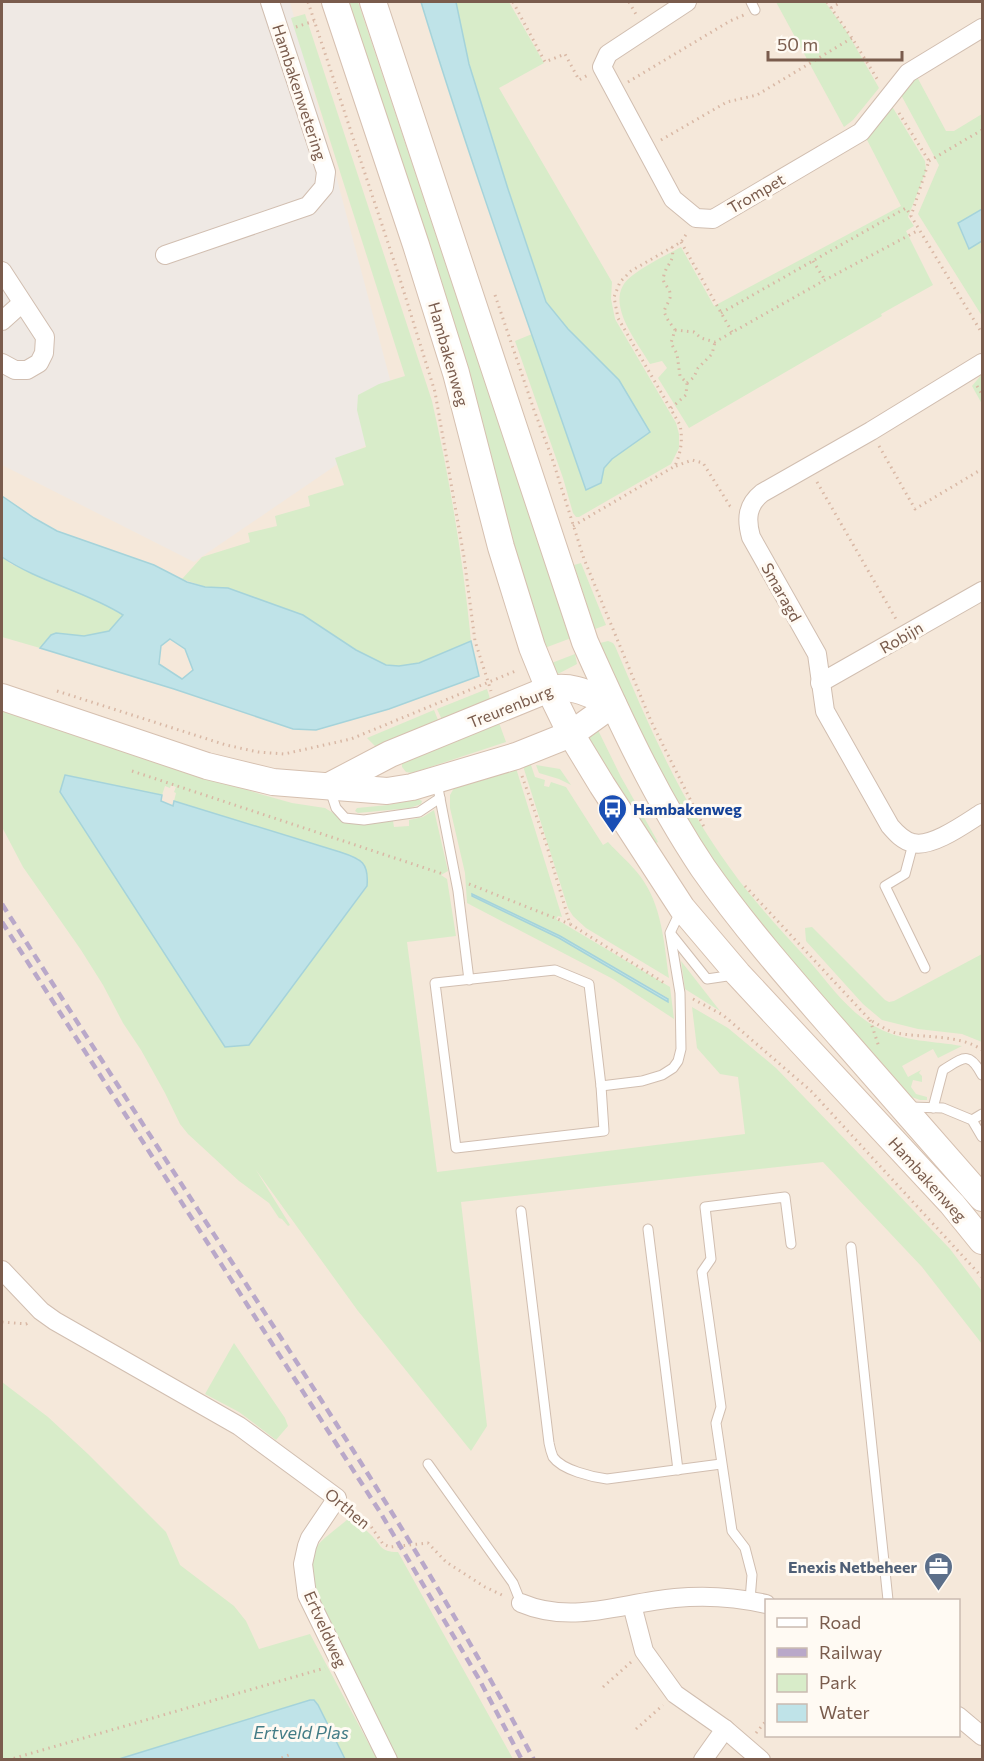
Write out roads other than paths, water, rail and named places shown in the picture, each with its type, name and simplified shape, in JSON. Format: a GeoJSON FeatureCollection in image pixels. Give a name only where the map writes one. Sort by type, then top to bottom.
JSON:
{"type":"FeatureCollection","features":[{"type":"Feature","properties":{"kind":"main road","name":"Hambakenweg"},"geometry":{"type":"LineString","coordinates":[[335,2],[456,373],[501,547],[537,662],[571,734],[682,908],[738,974],[936,1186],[982,1241]]}},
{"type":"Feature","properties":{"kind":"main road","name":"Hambakenweg"},"geometry":{"type":"LineString","coordinates":[[373,2],[585,642],[613,704],[688,843],[741,921],[982,1197]]}},
{"type":"Feature","properties":{"kind":"main road","name":"Treurenburg"},"geometry":{"type":"LineString","coordinates":[[329,786],[390,754],[549,689],[560,686],[575,688],[613,704]]}},
{"type":"Feature","properties":{"kind":"main road"},"geometry":{"type":"LineString","coordinates":[[2,697],[207,766],[273,782],[387,791],[411,788],[439,789],[571,734],[613,704]]}},
{"type":"Feature","properties":{"kind":"street","name":"Hambakenwetering"},"geometry":{"type":"LineString","coordinates":[[165,255],[308,206],[324,187],[326,172],[270,2]]}},
{"type":"Feature","properties":{"kind":"street","name":"Trompet"},"geometry":{"type":"LineString","coordinates":[[687,2],[608,54],[602,67],[674,199],[696,218],[712,219],[861,132],[908,73],[982,28]]}},
{"type":"Feature","properties":{"kind":"street"},"geometry":{"type":"LineString","coordinates":[[2,271],[45,337],[44,353],[39,363],[27,370],[15,370],[2,363]]}},
{"type":"Feature","properties":{"kind":"street"},"geometry":{"type":"LineString","coordinates":[[2,321],[22,303]]}},
{"type":"Feature","properties":{"kind":"street","name":"Smaragd"},"geometry":{"type":"LineString","coordinates":[[913,844],[900,838],[890,826],[825,711],[817,654],[751,537],[748,515],[754,500],[762,493],[871,431],[982,363]]}},
{"type":"Feature","properties":{"kind":"street","name":"Robijn"},"geometry":{"type":"LineString","coordinates":[[820,684],[982,591]]}},
{"type":"Feature","properties":{"kind":"street"},"geometry":{"type":"LineString","coordinates":[[913,844],[926,843],[942,836],[982,813]]}},
{"type":"Feature","properties":{"kind":"street","name":"Orthen"},"geometry":{"type":"LineString","coordinates":[[2,1270],[41,1311],[55,1321],[239,1426],[337,1498]]}},
{"type":"Feature","properties":{"kind":"street","name":"Ertveldweg"},"geometry":{"type":"LineString","coordinates":[[337,1498],[310,1538],[303,1564],[307,1595],[388,1760]]}},
{"type":"Feature","properties":{"kind":"street"},"geometry":{"type":"LineString","coordinates":[[520,1603],[536,1610],[578,1614],[686,1598],[720,1596],[758,1602]]}},
{"type":"Feature","properties":{"kind":"street"},"geometry":{"type":"LineString","coordinates":[[632,1605],[644,1651],[675,1694],[725,1729],[761,1760]]}},
{"type":"Feature","properties":{"kind":"street"},"geometry":{"type":"LineString","coordinates":[[960,1718],[982,1736]]}},
{"type":"Feature","properties":{"kind":"street"},"geometry":{"type":"LineString","coordinates":[[703,1760],[725,1729]]}},
{"type":"Feature","properties":{"kind":"lane"},"geometry":{"type":"LineString","coordinates":[[439,789],[458,891],[469,980]]}},
{"type":"Feature","properties":{"kind":"lane"},"geometry":{"type":"LineString","coordinates":[[913,844],[905,874],[885,886],[925,968]]}},
{"type":"Feature","properties":{"kind":"lane"},"geometry":{"type":"LineString","coordinates":[[601,1086],[642,1081],[662,1075],[678,1061],[681,1049],[680,993],[670,933],[682,908]]}},
{"type":"Feature","properties":{"kind":"lane"},"geometry":{"type":"LineString","coordinates":[[670,933],[707,979],[738,974]]}},
{"type":"Feature","properties":{"kind":"lane"},"geometry":{"type":"LineString","coordinates":[[555,970],[589,984],[601,1086],[604,1131],[456,1148],[435,983],[555,970]]}},
{"type":"Feature","properties":{"kind":"lane"},"geometry":{"type":"LineString","coordinates":[[933,1108],[943,1070],[967,1057],[973,1060],[982,1075]]}},
{"type":"Feature","properties":{"kind":"lane"},"geometry":{"type":"LineString","coordinates":[[902,1106],[944,1108],[972,1120],[982,1137]]}},
{"type":"Feature","properties":{"kind":"lane"},"geometry":{"type":"LineString","coordinates":[[972,1120],[982,1114]]}},
{"type":"Feature","properties":{"kind":"lane"},"geometry":{"type":"LineString","coordinates":[[758,1602],[745,1548],[732,1531],[721,1464],[716,1423],[721,1407],[702,1272],[711,1259],[705,1207],[785,1197],[791,1244]]}},
{"type":"Feature","properties":{"kind":"lane"},"geometry":{"type":"LineString","coordinates":[[521,1211],[549,1443],[555,1459],[561,1465],[594,1477],[607,1479],[721,1464]]}},
{"type":"Feature","properties":{"kind":"lane"},"geometry":{"type":"LineString","coordinates":[[648,1229],[678,1470]]}},
{"type":"Feature","properties":{"kind":"lane"},"geometry":{"type":"LineString","coordinates":[[851,1247],[888,1599]]}},
{"type":"Feature","properties":{"kind":"lane"},"geometry":{"type":"LineString","coordinates":[[428,1464],[513,1583],[520,1603]]}},
{"type":"Feature","properties":{"kind":"water"},"geometry":{"type":"Polygon","coordinates":[[[421,2],[456,2],[469,64],[546,302],[568,329],[619,380],[650,432],[612,459],[604,468],[601,483],[586,490],[480,186],[421,2]]]}},
{"type":"Feature","properties":{"kind":"water"},"geometry":{"type":"Polygon","coordinates":[[[982,209],[982,241],[969,249],[958,223],[982,209]]]}},
{"type":"Feature","properties":{"kind":"water"},"geometry":{"type":"Polygon","coordinates":[[[2,496],[57,531],[154,565],[187,582],[205,587],[228,588],[303,615],[356,650],[386,665],[419,663],[471,641],[479,676],[389,709],[316,730],[293,729],[174,689],[40,648],[51,635],[56,633],[84,636],[109,631],[123,615],[93,599],[16,566],[2,557],[2,496]],[[170,639],[161,646],[159,664],[182,679],[193,670],[185,649],[170,639]]]}},
{"type":"Feature","properties":{"kind":"water"},"geometry":{"type":"Polygon","coordinates":[[[65,775],[162,795],[161,801],[173,806],[174,801],[340,852],[359,860],[365,867],[367,886],[249,1045],[225,1047],[60,792],[65,775]]]}},
{"type":"Feature","properties":{"kind":"water"},"geometry":{"type":"Polygon","coordinates":[[[472,894],[560,936],[668,999],[668,1002],[559,938],[472,894]]]}},
{"type":"Feature","properties":{"kind":"water","name":"Ertveld Plas"},"geometry":{"type":"Polygon","coordinates":[[[314,1700],[318,1705],[345,1759],[119,1759],[314,1700]]]}},
{"type":"Feature","properties":{"kind":"railway"},"geometry":{"type":"LineString","coordinates":[[2,904],[367,1472],[470,1643],[534,1760]]}},
{"type":"Feature","properties":{"kind":"railway"},"geometry":{"type":"LineString","coordinates":[[2,922],[380,1512],[479,1679],[522,1760]]}},
{"type":"Feature","properties":{"kind":"place","name":"Hambakenweg"},"geometry":{"type":"Point","coordinates":[612,834]}},
{"type":"Feature","properties":{"kind":"place","name":"Enexis Netbeheer"},"geometry":{"type":"Point","coordinates":[938,1592]}}]}
